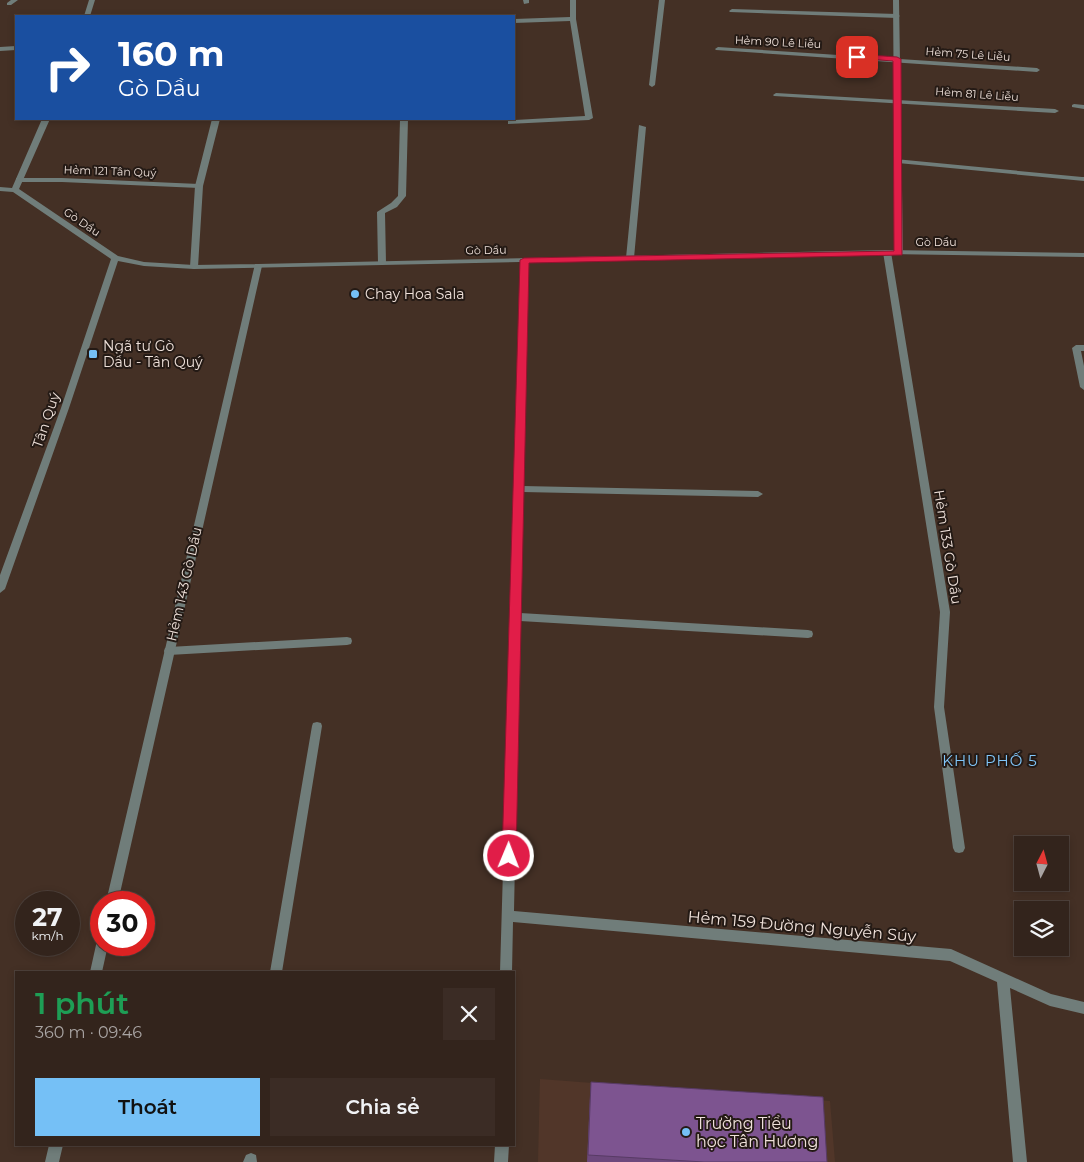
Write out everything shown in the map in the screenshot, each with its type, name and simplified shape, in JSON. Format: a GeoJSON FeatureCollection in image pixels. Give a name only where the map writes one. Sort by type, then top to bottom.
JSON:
{"type":"FeatureCollection","features":[{"type":"Feature","properties":{"kind":"street"},"geometry":{"type":"LineString","coordinates":[[87,15],[92,0]]}},
{"type":"Feature","properties":{"kind":"street"},"geometry":{"type":"LineString","coordinates":[[511,120],[511,122],[589,118],[573,19],[573,0]]}},
{"type":"Feature","properties":{"kind":"street"},"geometry":{"type":"LineString","coordinates":[[652,85],[662,0]]}},
{"type":"Feature","properties":{"kind":"street"},"geometry":{"type":"LineString","coordinates":[[896,0],[899,254]]}},
{"type":"Feature","properties":{"kind":"street"},"geometry":{"type":"LineString","coordinates":[[732,11],[897,16]]}},
{"type":"Feature","properties":{"kind":"street"},"geometry":{"type":"LineString","coordinates":[[515,21],[573,19]]}},
{"type":"Feature","properties":{"kind":"street"},"geometry":{"type":"LineString","coordinates":[[0,49],[15,48]]}},
{"type":"Feature","properties":{"kind":"street","name":"Hẻm 90 Lê Liễu"},"geometry":{"type":"LineString","coordinates":[[718,49],[897,59]]}},
{"type":"Feature","properties":{"kind":"street","name":"Hẻm 75 Lê Liễu"},"geometry":{"type":"LineString","coordinates":[[897,59],[1037,70]]}},
{"type":"Feature","properties":{"kind":"street","name":"Hẻm 81 Lê Liễu"},"geometry":{"type":"LineString","coordinates":[[776,95],[897,100],[1055,111]]}},
{"type":"Feature","properties":{"kind":"street"},"geometry":{"type":"LineString","coordinates":[[1074,106],[1084,107]]}},
{"type":"Feature","properties":{"kind":"street"},"geometry":{"type":"LineString","coordinates":[[0,190],[15,190],[46,120]]}},
{"type":"Feature","properties":{"kind":"street"},"geometry":{"type":"LineString","coordinates":[[194,266],[199,186],[216,120]]}},
{"type":"Feature","properties":{"kind":"street"},"geometry":{"type":"LineString","coordinates":[[382,263],[381,212],[394,205],[402,196],[404,120]]}},
{"type":"Feature","properties":{"kind":"street"},"geometry":{"type":"LineString","coordinates":[[630,258],[642,127]]}},
{"type":"Feature","properties":{"kind":"street"},"geometry":{"type":"LineString","coordinates":[[898,162],[1082,179]]}},
{"type":"Feature","properties":{"kind":"street","name":"Hẻm 121 Tân Quý"},"geometry":{"type":"LineString","coordinates":[[19,180],[199,186]]}},
{"type":"Feature","properties":{"kind":"street","name":"Gò Dầu"},"geometry":{"type":"LineString","coordinates":[[15,190],[115,258],[144,264],[258,266],[887,252],[899,254],[1084,255]]}},
{"type":"Feature","properties":{"kind":"street","name":"Hẻm 133 Gò Dầu"},"geometry":{"type":"LineString","coordinates":[[887,252],[945,612],[939,707],[959,848]]}},
{"type":"Feature","properties":{"kind":"street","name":"Tân Quý"},"geometry":{"type":"LineString","coordinates":[[0,589],[65,408],[115,258]]}},
{"type":"Feature","properties":{"kind":"street"},"geometry":{"type":"LineString","coordinates":[[506,971],[524,260]]}},
{"type":"Feature","properties":{"kind":"street","name":"Hẻm 143 Gò Dầu"},"geometry":{"type":"LineString","coordinates":[[114,891],[258,266]]}},
{"type":"Feature","properties":{"kind":"street"},"geometry":{"type":"LineString","coordinates":[[1084,348],[1076,348],[1084,387]]}},
{"type":"Feature","properties":{"kind":"street"},"geometry":{"type":"LineString","coordinates":[[518,489],[758,494]]}},
{"type":"Feature","properties":{"kind":"street"},"geometry":{"type":"LineString","coordinates":[[515,617],[808,634]]}},
{"type":"Feature","properties":{"kind":"street"},"geometry":{"type":"LineString","coordinates":[[169,651],[347,641]]}},
{"type":"Feature","properties":{"kind":"street"},"geometry":{"type":"LineString","coordinates":[[276,971],[317,726]]}},
{"type":"Feature","properties":{"kind":"street","name":"Hẻm 159 Đường Nguyễn Súy"},"geometry":{"type":"LineString","coordinates":[[508,916],[951,955],[1050,1000],[1084,1008]]}},
{"type":"Feature","properties":{"kind":"street"},"geometry":{"type":"LineString","coordinates":[[96,971],[100,956]]}},
{"type":"Feature","properties":{"kind":"street"},"geometry":{"type":"LineString","coordinates":[[1003,979],[1020,1162]]}},
{"type":"Feature","properties":{"kind":"street"},"geometry":{"type":"LineString","coordinates":[[52,1162],[56,1146]]}},
{"type":"Feature","properties":{"kind":"street"},"geometry":{"type":"LineString","coordinates":[[501,1162],[502,1146]]}},
{"type":"Feature","properties":{"kind":"shaded area","name":"Trường Tiểu học Tân Hương"},"geometry":{"type":"Polygon","coordinates":[[[540,1079],[830,1101],[835,1162],[538,1162],[540,1079]]]}},
{"type":"Feature","properties":{"kind":"building","name":"Trường Tiểu học Tân Hương"},"geometry":{"type":"Polygon","coordinates":[[[591,1082],[823,1097],[827,1162],[704,1162],[588,1155],[591,1082]]]}},
{"type":"Feature","properties":{"kind":"place","name":"Chay Hoa Sala"},"geometry":{"type":"Point","coordinates":[355,294]}},
{"type":"Feature","properties":{"kind":"place","name":"Ngã tư Gò Dầu - Tân Quý"},"geometry":{"type":"Point","coordinates":[93,354]}},
{"type":"Feature","properties":{"kind":"place","name":"Trường Tiểu học Tân Hương"},"geometry":{"type":"Point","coordinates":[686,1132]}},
{"type":"Feature","properties":{"kind":"district","name":"KHU PHỐ 5"},"geometry":{"type":"Point","coordinates":[990,761]}},
{"type":"Feature","properties":{"kind":"route"},"geometry":{"type":"LineString","coordinates":[[509,856],[524,260],[887,252],[899,254],[897,59],[857,57]]}}]}
